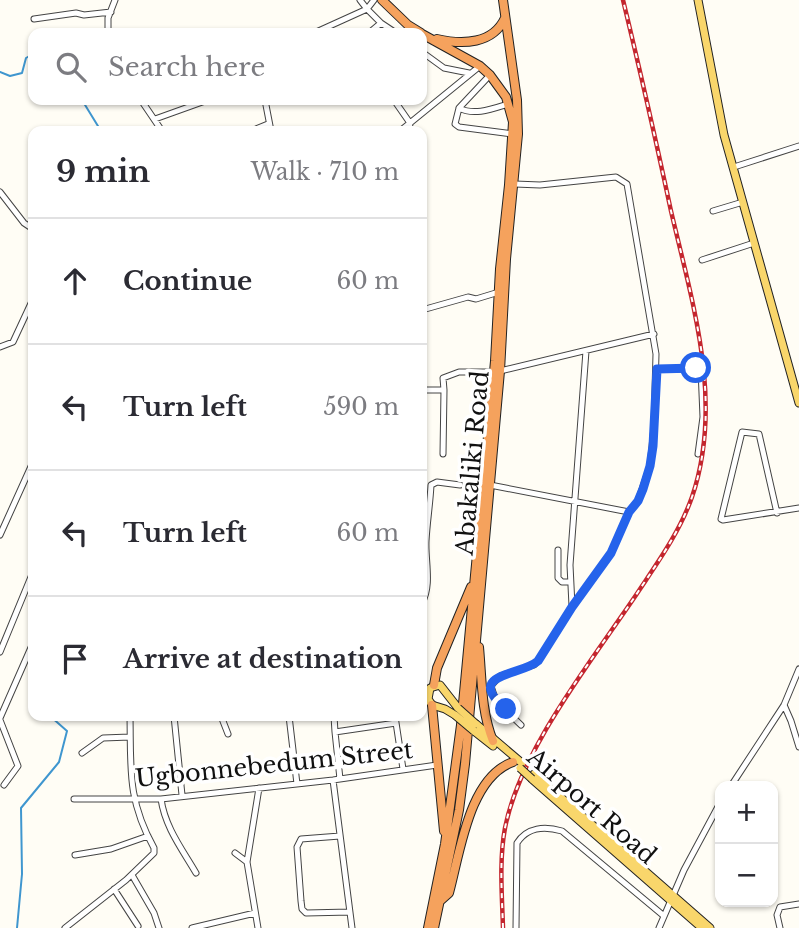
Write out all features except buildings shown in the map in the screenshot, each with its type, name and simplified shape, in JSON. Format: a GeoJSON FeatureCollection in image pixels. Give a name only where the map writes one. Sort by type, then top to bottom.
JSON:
{"type":"FeatureCollection","features":[{"type":"Feature","properties":{"kind":"highway"},"geometry":{"type":"LineString","coordinates":[[382,0],[408,25]]}},
{"type":"Feature","properties":{"kind":"highway"},"geometry":{"type":"LineString","coordinates":[[392,0],[408,25]]}},
{"type":"Feature","properties":{"kind":"highway","name":"Abakaliki Road"},"geometry":{"type":"LineString","coordinates":[[428,928],[459,810],[465,764],[490,485],[506,259],[515,184],[519,118],[503,0]]}},
{"type":"Feature","properties":{"kind":"highway"},"geometry":{"type":"LineString","coordinates":[[427,35],[446,41],[480,40],[496,33],[505,17]]}},
{"type":"Feature","properties":{"kind":"highway","name":"Abakaliki Road"},"geometry":{"type":"LineString","coordinates":[[408,25],[413,28]]}},
{"type":"Feature","properties":{"kind":"highway","name":"Abakaliki Road"},"geometry":{"type":"LineString","coordinates":[[427,36],[480,66],[490,75],[508,104],[513,134],[499,292],[497,372],[461,724],[434,928]]}},
{"type":"Feature","properties":{"kind":"highway"},"geometry":{"type":"LineString","coordinates":[[434,685],[437,668],[475,578]]}},
{"type":"Feature","properties":{"kind":"highway"},"geometry":{"type":"LineString","coordinates":[[477,623],[485,710],[494,741]]}},
{"type":"Feature","properties":{"kind":"highway"},"geometry":{"type":"LineString","coordinates":[[432,705],[445,844]]}},
{"type":"Feature","properties":{"kind":"highway"},"geometry":{"type":"LineString","coordinates":[[437,901],[449,893],[476,800],[490,775],[503,765],[518,765]]}},
{"type":"Feature","properties":{"kind":"main road"},"geometry":{"type":"LineString","coordinates":[[698,0],[724,135],[799,399]]}},
{"type":"Feature","properties":{"kind":"main road"},"geometry":{"type":"LineString","coordinates":[[432,705],[427,693],[434,685]]}},
{"type":"Feature","properties":{"kind":"main road","name":"Airport Road"},"geometry":{"type":"LineString","coordinates":[[434,685],[444,688],[457,711],[518,765],[710,928]]}},
{"type":"Feature","properties":{"kind":"main road","name":"Airport Road"},"geometry":{"type":"LineString","coordinates":[[432,705],[457,711]]}},
{"type":"Feature","properties":{"kind":"main road","name":"Airport Road"},"geometry":{"type":"LineString","coordinates":[[475,727],[518,765]]}},
{"type":"Feature","properties":{"kind":"main road","name":"Airport Road"},"geometry":{"type":"LineString","coordinates":[[671,897],[702,928]]}},
{"type":"Feature","properties":{"kind":"street"},"geometry":{"type":"LineString","coordinates":[[108,28],[108,18],[115,0]]}},
{"type":"Feature","properties":{"kind":"street"},"geometry":{"type":"LineString","coordinates":[[360,0],[388,28]]}},
{"type":"Feature","properties":{"kind":"street"},"geometry":{"type":"LineString","coordinates":[[325,28],[367,9],[374,0]]}},
{"type":"Feature","properties":{"kind":"street"},"geometry":{"type":"LineString","coordinates":[[34,19],[76,13],[84,15],[111,12]]}},
{"type":"Feature","properties":{"kind":"street"},"geometry":{"type":"LineString","coordinates":[[375,28],[381,23]]}},
{"type":"Feature","properties":{"kind":"street"},"geometry":{"type":"LineString","coordinates":[[427,56],[444,68],[470,73]]}},
{"type":"Feature","properties":{"kind":"street"},"geometry":{"type":"LineString","coordinates":[[406,126],[480,66]]}},
{"type":"Feature","properties":{"kind":"street"},"geometry":{"type":"LineString","coordinates":[[490,75],[459,107],[456,126],[513,134]]}},
{"type":"Feature","properties":{"kind":"street"},"geometry":{"type":"LineString","coordinates":[[459,107],[474,112],[508,104]]}},
{"type":"Feature","properties":{"kind":"street"},"geometry":{"type":"LineString","coordinates":[[145,105],[159,126]]}},
{"type":"Feature","properties":{"kind":"street"},"geometry":{"type":"LineString","coordinates":[[155,119],[194,105]]}},
{"type":"Feature","properties":{"kind":"street"},"geometry":{"type":"LineString","coordinates":[[263,126],[268,124],[266,105]]}},
{"type":"Feature","properties":{"kind":"street"},"geometry":{"type":"LineString","coordinates":[[397,105],[410,126]]}},
{"type":"Feature","properties":{"kind":"street"},"geometry":{"type":"LineString","coordinates":[[734,167],[799,146]]}},
{"type":"Feature","properties":{"kind":"street"},"geometry":{"type":"LineString","coordinates":[[515,184],[540,185],[616,177],[627,184],[654,334],[657,369],[650,466],[638,501],[629,512],[611,553],[538,661],[534,665],[500,676],[491,686],[496,701],[521,724]]}},
{"type":"Feature","properties":{"kind":"street"},"geometry":{"type":"LineString","coordinates":[[0,192],[28,226]]}},
{"type":"Feature","properties":{"kind":"street"},"geometry":{"type":"LineString","coordinates":[[713,211],[743,202]]}},
{"type":"Feature","properties":{"kind":"street"},"geometry":{"type":"LineString","coordinates":[[702,260],[754,243]]}},
{"type":"Feature","properties":{"kind":"street"},"geometry":{"type":"LineString","coordinates":[[427,309],[499,292]]}},
{"type":"Feature","properties":{"kind":"street"},"geometry":{"type":"LineString","coordinates":[[0,347],[13,342],[28,310]]}},
{"type":"Feature","properties":{"kind":"street"},"geometry":{"type":"LineString","coordinates":[[443,454],[443,378],[459,372],[497,372],[654,334]]}},
{"type":"Feature","properties":{"kind":"street"},"geometry":{"type":"LineString","coordinates":[[572,607],[569,583],[586,351]]}},
{"type":"Feature","properties":{"kind":"street"},"geometry":{"type":"LineString","coordinates":[[657,369],[701,369],[703,417],[698,454]]}},
{"type":"Feature","properties":{"kind":"street"},"geometry":{"type":"LineString","coordinates":[[427,390],[444,390]]}},
{"type":"Feature","properties":{"kind":"street"},"geometry":{"type":"LineString","coordinates":[[777,513],[760,434],[742,432],[721,519],[723,520],[777,513],[799,509]]}},
{"type":"Feature","properties":{"kind":"street"},"geometry":{"type":"LineString","coordinates":[[0,535],[28,481]]}},
{"type":"Feature","properties":{"kind":"street"},"geometry":{"type":"LineString","coordinates":[[427,534],[430,485],[437,482],[460,485]]}},
{"type":"Feature","properties":{"kind":"street"},"geometry":{"type":"LineString","coordinates":[[490,485],[629,512]]}},
{"type":"Feature","properties":{"kind":"street"},"geometry":{"type":"LineString","coordinates":[[558,550],[558,579],[569,583]]}},
{"type":"Feature","properties":{"kind":"street"},"geometry":{"type":"LineString","coordinates":[[0,652],[28,584]]}},
{"type":"Feature","properties":{"kind":"street"},"geometry":{"type":"LineString","coordinates":[[4,785],[18,766],[0,719],[28,655]]}},
{"type":"Feature","properties":{"kind":"street"},"geometry":{"type":"LineString","coordinates":[[734,781],[783,705],[799,669]]}},
{"type":"Feature","properties":{"kind":"street"},"geometry":{"type":"LineString","coordinates":[[783,705],[799,747]]}},
{"type":"Feature","properties":{"kind":"street"},"geometry":{"type":"LineString","coordinates":[[65,928],[154,853],[138,813],[129,760],[130,721]]}},
{"type":"Feature","properties":{"kind":"street"},"geometry":{"type":"LineString","coordinates":[[175,721],[182,795]]}},
{"type":"Feature","properties":{"kind":"street"},"geometry":{"type":"LineString","coordinates":[[223,721],[228,734]]}},
{"type":"Feature","properties":{"kind":"street"},"geometry":{"type":"LineString","coordinates":[[290,721],[297,784]]}},
{"type":"Feature","properties":{"kind":"street"},"geometry":{"type":"LineString","coordinates":[[334,721],[340,836],[352,928]]}},
{"type":"Feature","properties":{"kind":"street"},"geometry":{"type":"LineString","coordinates":[[335,732],[396,723],[403,769]]}},
{"type":"Feature","properties":{"kind":"street"},"geometry":{"type":"LineString","coordinates":[[82,753],[103,738],[130,737]]}},
{"type":"Feature","properties":{"kind":"street","name":"Ugbonnebedum Street"},"geometry":{"type":"LineString","coordinates":[[74,799],[161,799],[337,780],[437,765]]}},
{"type":"Feature","properties":{"kind":"street"},"geometry":{"type":"LineString","coordinates":[[258,928],[247,862],[259,788]]}},
{"type":"Feature","properties":{"kind":"street"},"geometry":{"type":"LineString","coordinates":[[161,799],[169,829],[196,873]]}},
{"type":"Feature","properties":{"kind":"street"},"geometry":{"type":"LineString","coordinates":[[659,928],[671,897],[715,813]]}},
{"type":"Feature","properties":{"kind":"street"},"geometry":{"type":"LineString","coordinates":[[516,928],[517,844],[530,831],[542,828],[562,831],[664,916]]}},
{"type":"Feature","properties":{"kind":"street"},"geometry":{"type":"LineString","coordinates":[[75,855],[111,849],[148,836]]}},
{"type":"Feature","properties":{"kind":"street"},"geometry":{"type":"LineString","coordinates":[[340,836],[302,839],[298,842],[302,909],[311,914],[350,912]]}},
{"type":"Feature","properties":{"kind":"street"},"geometry":{"type":"LineString","coordinates":[[234,853],[247,862]]}},
{"type":"Feature","properties":{"kind":"street"},"geometry":{"type":"LineString","coordinates":[[132,874],[154,912],[159,928]]}},
{"type":"Feature","properties":{"kind":"street"},"geometry":{"type":"LineString","coordinates":[[114,889],[138,926]]}},
{"type":"Feature","properties":{"kind":"street"},"geometry":{"type":"LineString","coordinates":[[780,928],[777,915],[780,908],[799,904]]}},
{"type":"Feature","properties":{"kind":"street"},"geometry":{"type":"LineString","coordinates":[[192,928],[255,914]]}},
{"type":"Feature","properties":{"kind":"waterway"},"geometry":{"type":"LineString","coordinates":[[0,72],[10,76],[22,73],[28,57]]}},
{"type":"Feature","properties":{"kind":"waterway"},"geometry":{"type":"LineString","coordinates":[[85,105],[98,126]]}},
{"type":"Feature","properties":{"kind":"waterway"},"geometry":{"type":"LineString","coordinates":[[17,928],[22,874],[21,808],[59,762],[67,731],[56,721]]}},
{"type":"Feature","properties":{"kind":"railway"},"geometry":{"type":"LineString","coordinates":[[503,928],[503,840],[513,799],[525,769],[559,708],[673,537],[687,511],[701,462],[705,390],[696,318],[623,0]]}},
{"type":"Feature","properties":{"kind":"route"},"geometry":{"type":"LineString","coordinates":[[506,709],[496,701],[491,686],[500,676],[534,665],[538,661],[611,553],[629,512],[638,501],[647,478],[653,446],[657,369],[696,368]]}}]}
